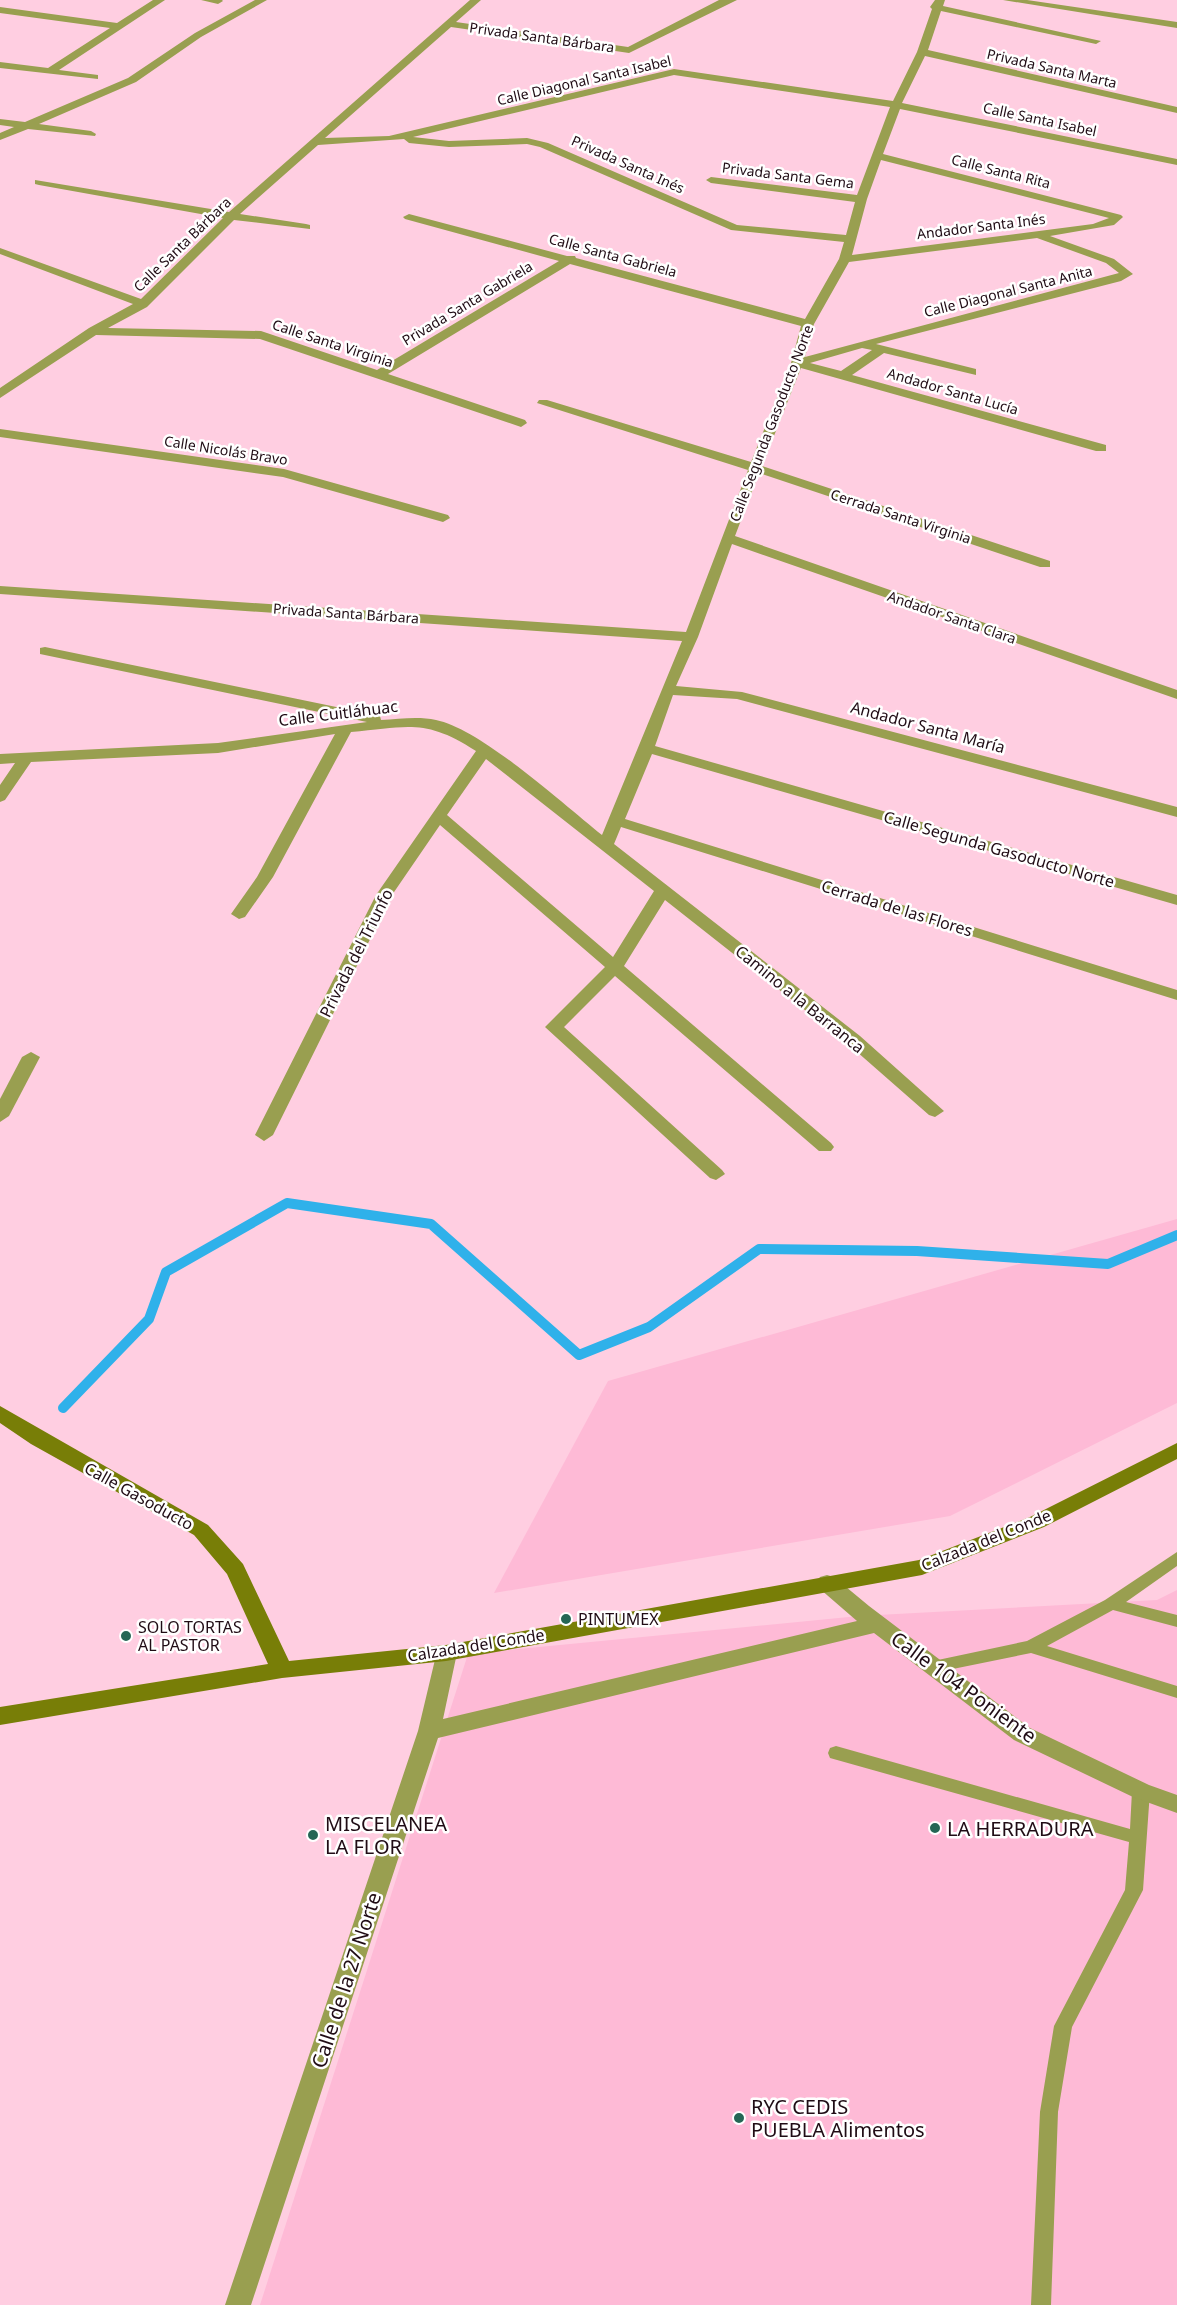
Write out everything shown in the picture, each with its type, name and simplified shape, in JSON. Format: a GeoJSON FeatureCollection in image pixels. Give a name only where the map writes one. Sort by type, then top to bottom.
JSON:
{"type":"FeatureCollection","features":[{"type":"Feature","properties":{"kind":"street"},"geometry":{"type":"LineString","coordinates":[[50,71],[116,26],[160,0]]}},
{"type":"Feature","properties":{"kind":"street"},"geometry":{"type":"LineString","coordinates":[[206,0],[218,2]]}},
{"type":"Feature","properties":{"kind":"street"},"geometry":{"type":"LineString","coordinates":[[0,137],[31,126],[132,80],[198,35],[262,0]]}},
{"type":"Feature","properties":{"kind":"street","name":"Calle Santa Bárbara"},"geometry":{"type":"LineString","coordinates":[[0,394],[93,331],[143,304],[231,216],[476,0]]}},
{"type":"Feature","properties":{"kind":"street","name":"Privada Santa Bárbara"},"geometry":{"type":"LineString","coordinates":[[448,24],[629,50],[724,1],[732,0]]}},
{"type":"Feature","properties":{"kind":"street"},"geometry":{"type":"LineString","coordinates":[[1008,0],[1177,26]]}},
{"type":"Feature","properties":{"kind":"street"},"geometry":{"type":"LineString","coordinates":[[938,4],[1096,41]]}},
{"type":"Feature","properties":{"kind":"street","name":"Calle Segunda Gasoducto Norte"},"geometry":{"type":"LineString","coordinates":[[605,846],[647,748],[667,690],[691,637],[727,538],[797,363],[808,324],[845,259],[861,199],[896,105],[922,52],[938,4]]}},
{"type":"Feature","properties":{"kind":"street"},"geometry":{"type":"LineString","coordinates":[[0,10],[116,26]]}},
{"type":"Feature","properties":{"kind":"street"},"geometry":{"type":"LineString","coordinates":[[0,21],[104,35]]}},
{"type":"Feature","properties":{"kind":"street","name":"Privada Santa Marta"},"geometry":{"type":"LineString","coordinates":[[922,52],[1177,110]]}},
{"type":"Feature","properties":{"kind":"street"},"geometry":{"type":"LineString","coordinates":[[0,65],[94,77]]}},
{"type":"Feature","properties":{"kind":"street","name":"Calle Diagonal Santa Isabel"},"geometry":{"type":"LineString","coordinates":[[314,142],[389,139],[674,72],[896,105]]}},
{"type":"Feature","properties":{"kind":"street","name":"Calle Santa Isabel"},"geometry":{"type":"LineString","coordinates":[[896,105],[1177,162]]}},
{"type":"Feature","properties":{"kind":"street"},"geometry":{"type":"LineString","coordinates":[[0,122],[91,134]]}},
{"type":"Feature","properties":{"kind":"street","name":"Privada Santa Inés"},"geometry":{"type":"LineString","coordinates":[[389,139],[449,144],[527,141],[544,145],[735,228],[851,239]]}},
{"type":"Feature","properties":{"kind":"street","name":"Calle Santa Rita"},"geometry":{"type":"LineString","coordinates":[[878,156],[1118,217]]}},
{"type":"Feature","properties":{"kind":"street","name":"Privada Santa Gema"},"geometry":{"type":"LineString","coordinates":[[711,180],[861,199]]}},
{"type":"Feature","properties":{"kind":"street"},"geometry":{"type":"LineString","coordinates":[[39,182],[306,227]]}},
{"type":"Feature","properties":{"kind":"street","name":"Calle Santa Gabriela"},"geometry":{"type":"LineString","coordinates":[[409,217],[571,258],[808,324]]}},
{"type":"Feature","properties":{"kind":"street","name":"Andador Santa Inés"},"geometry":{"type":"LineString","coordinates":[[845,259],[1093,227],[1110,223],[1118,217]]}},
{"type":"Feature","properties":{"kind":"street","name":"Calle Diagonal Santa Anita"},"geometry":{"type":"LineString","coordinates":[[797,363],[862,344],[1117,279],[1127,274],[1110,261],[1033,234]]}},
{"type":"Feature","properties":{"kind":"street"},"geometry":{"type":"LineString","coordinates":[[2,251],[143,304]]}},
{"type":"Feature","properties":{"kind":"street","name":"Privada Santa Gabriela"},"geometry":{"type":"LineString","coordinates":[[379,374],[571,258]]}},
{"type":"Feature","properties":{"kind":"street","name":"Calle Santa Virginia"},"geometry":{"type":"LineString","coordinates":[[93,331],[261,335],[521,423]]}},
{"type":"Feature","properties":{"kind":"street"},"geometry":{"type":"LineString","coordinates":[[862,344],[972,372]]}},
{"type":"Feature","properties":{"kind":"street"},"geometry":{"type":"LineString","coordinates":[[842,376],[884,348]]}},
{"type":"Feature","properties":{"kind":"street","name":"Andador Santa Lucía"},"geometry":{"type":"LineString","coordinates":[[797,363],[1101,448]]}},
{"type":"Feature","properties":{"kind":"street"},"geometry":{"type":"LineString","coordinates":[[543,403],[756,468]]}},
{"type":"Feature","properties":{"kind":"street","name":"Calle Nicolás Bravo"},"geometry":{"type":"LineString","coordinates":[[0,433],[284,473],[443,518]]}},
{"type":"Feature","properties":{"kind":"street","name":"Cerrada Santa Virginia"},"geometry":{"type":"LineString","coordinates":[[756,468],[1045,564]]}},
{"type":"Feature","properties":{"kind":"street","name":"Andador Santa Clara"},"geometry":{"type":"LineString","coordinates":[[727,538],[1177,695]]}},
{"type":"Feature","properties":{"kind":"street","name":"Privada Santa Bárbara"},"geometry":{"type":"LineString","coordinates":[[0,590],[691,637]]}},
{"type":"Feature","properties":{"kind":"street"},"geometry":{"type":"LineString","coordinates":[[45,651],[391,723]]}},
{"type":"Feature","properties":{"kind":"street","name":"Andador Santa María"},"geometry":{"type":"LineString","coordinates":[[667,690],[737,695],[1177,812]]}},
{"type":"Feature","properties":{"kind":"street","name":"Calle Cuitláhuac"},"geometry":{"type":"LineString","coordinates":[[0,759],[218,748],[391,723],[435,724],[455,731],[484,750],[663,890]]}},
{"type":"Feature","properties":{"kind":"street"},"geometry":{"type":"LineString","coordinates":[[239,914],[265,877],[346,728]]}},
{"type":"Feature","properties":{"kind":"street","name":"Calle Segunda Gasoducto Norte"},"geometry":{"type":"LineString","coordinates":[[647,748],[1177,900]]}},
{"type":"Feature","properties":{"kind":"street","name":"Privada del Triunfo"},"geometry":{"type":"LineString","coordinates":[[264,1135],[384,896],[484,750]]}},
{"type":"Feature","properties":{"kind":"street"},"geometry":{"type":"LineString","coordinates":[[0,797],[25,759]]}},
{"type":"Feature","properties":{"kind":"street"},"geometry":{"type":"LineString","coordinates":[[439,816],[825,1147]]}},
{"type":"Feature","properties":{"kind":"street","name":"Cerrada de las Flores"},"geometry":{"type":"LineString","coordinates":[[616,821],[1177,994]]}},
{"type":"Feature","properties":{"kind":"street"},"geometry":{"type":"LineString","coordinates":[[663,890],[616,966],[554,1027],[716,1174]]}},
{"type":"Feature","properties":{"kind":"street","name":"Camino a la Barranca"},"geometry":{"type":"LineString","coordinates":[[663,890],[854,1040],[934,1111]]}},
{"type":"Feature","properties":{"kind":"street"},"geometry":{"type":"LineString","coordinates":[[0,1116],[32,1057]]}},
{"type":"Feature","properties":{"kind":"street","name":"Calle Gasoducto"},"geometry":{"type":"LineString","coordinates":[[0,1413],[38,1439],[201,1530],[236,1570],[282,1670]]}},
{"type":"Feature","properties":{"kind":"street","name":"Calzada del Conde"},"geometry":{"type":"LineString","coordinates":[[0,1716],[282,1670],[446,1653],[922,1567],[1037,1522],[1177,1450]]}},
{"type":"Feature","properties":{"kind":"street","name":"Calle 104 Poniente"},"geometry":{"type":"LineString","coordinates":[[827,1583],[877,1624],[1022,1734],[1141,1791],[1177,1804]]}},
{"type":"Feature","properties":{"kind":"street"},"geometry":{"type":"LineString","coordinates":[[429,1731],[877,1624]]}},
{"type":"Feature","properties":{"kind":"street","name":"Calle de la 27 Norte"},"geometry":{"type":"LineString","coordinates":[[238,2305],[429,1731],[446,1653]]}},
{"type":"Feature","properties":{"kind":"lane"},"geometry":{"type":"LineString","coordinates":[[933,1667],[1031,1647],[1111,1604],[1177,1558]]}},
{"type":"Feature","properties":{"kind":"lane"},"geometry":{"type":"LineString","coordinates":[[1111,1604],[1177,1621]]}},
{"type":"Feature","properties":{"kind":"lane"},"geometry":{"type":"LineString","coordinates":[[1031,1647],[1177,1692]]}},
{"type":"Feature","properties":{"kind":"lane"},"geometry":{"type":"LineString","coordinates":[[836,1753],[1138,1838]]}},
{"type":"Feature","properties":{"kind":"lane"},"geometry":{"type":"LineString","coordinates":[[1041,2305],[1049,2112],[1063,2026],[1134,1890],[1141,1791]]}},
{"type":"Feature","properties":{"kind":"shaded area"},"geometry":{"type":"Polygon","coordinates":[[[1177,1219],[1177,1403],[950,1516],[494,1593],[608,1381],[1177,1219]]]}},
{"type":"Feature","properties":{"kind":"shaded area"},"geometry":{"type":"Polygon","coordinates":[[[1177,1590],[1177,2305],[260,2305],[468,1654],[859,1616],[1157,1600],[1177,1590]]]}},
{"type":"Feature","properties":{"kind":"waterway"},"geometry":{"type":"LineString","coordinates":[[63,1408],[149,1319],[166,1272],[287,1203],[431,1224],[579,1355],[649,1327],[759,1249],[917,1251],[1108,1264],[1177,1235]]}},
{"type":"Feature","properties":{"kind":"place","name":"PINTUMEX"},"geometry":{"type":"Point","coordinates":[566,1619]}},
{"type":"Feature","properties":{"kind":"place","name":"SOLO TORTAS AL PASTOR"},"geometry":{"type":"Point","coordinates":[126,1636]}},
{"type":"Feature","properties":{"kind":"place","name":"LA HERRADURA"},"geometry":{"type":"Point","coordinates":[935,1828]}},
{"type":"Feature","properties":{"kind":"place","name":"MISCELANEA LA FLOR"},"geometry":{"type":"Point","coordinates":[313,1835]}},
{"type":"Feature","properties":{"kind":"place","name":"RYC CEDIS PUEBLA Alimentos"},"geometry":{"type":"Point","coordinates":[739,2118]}}]}
